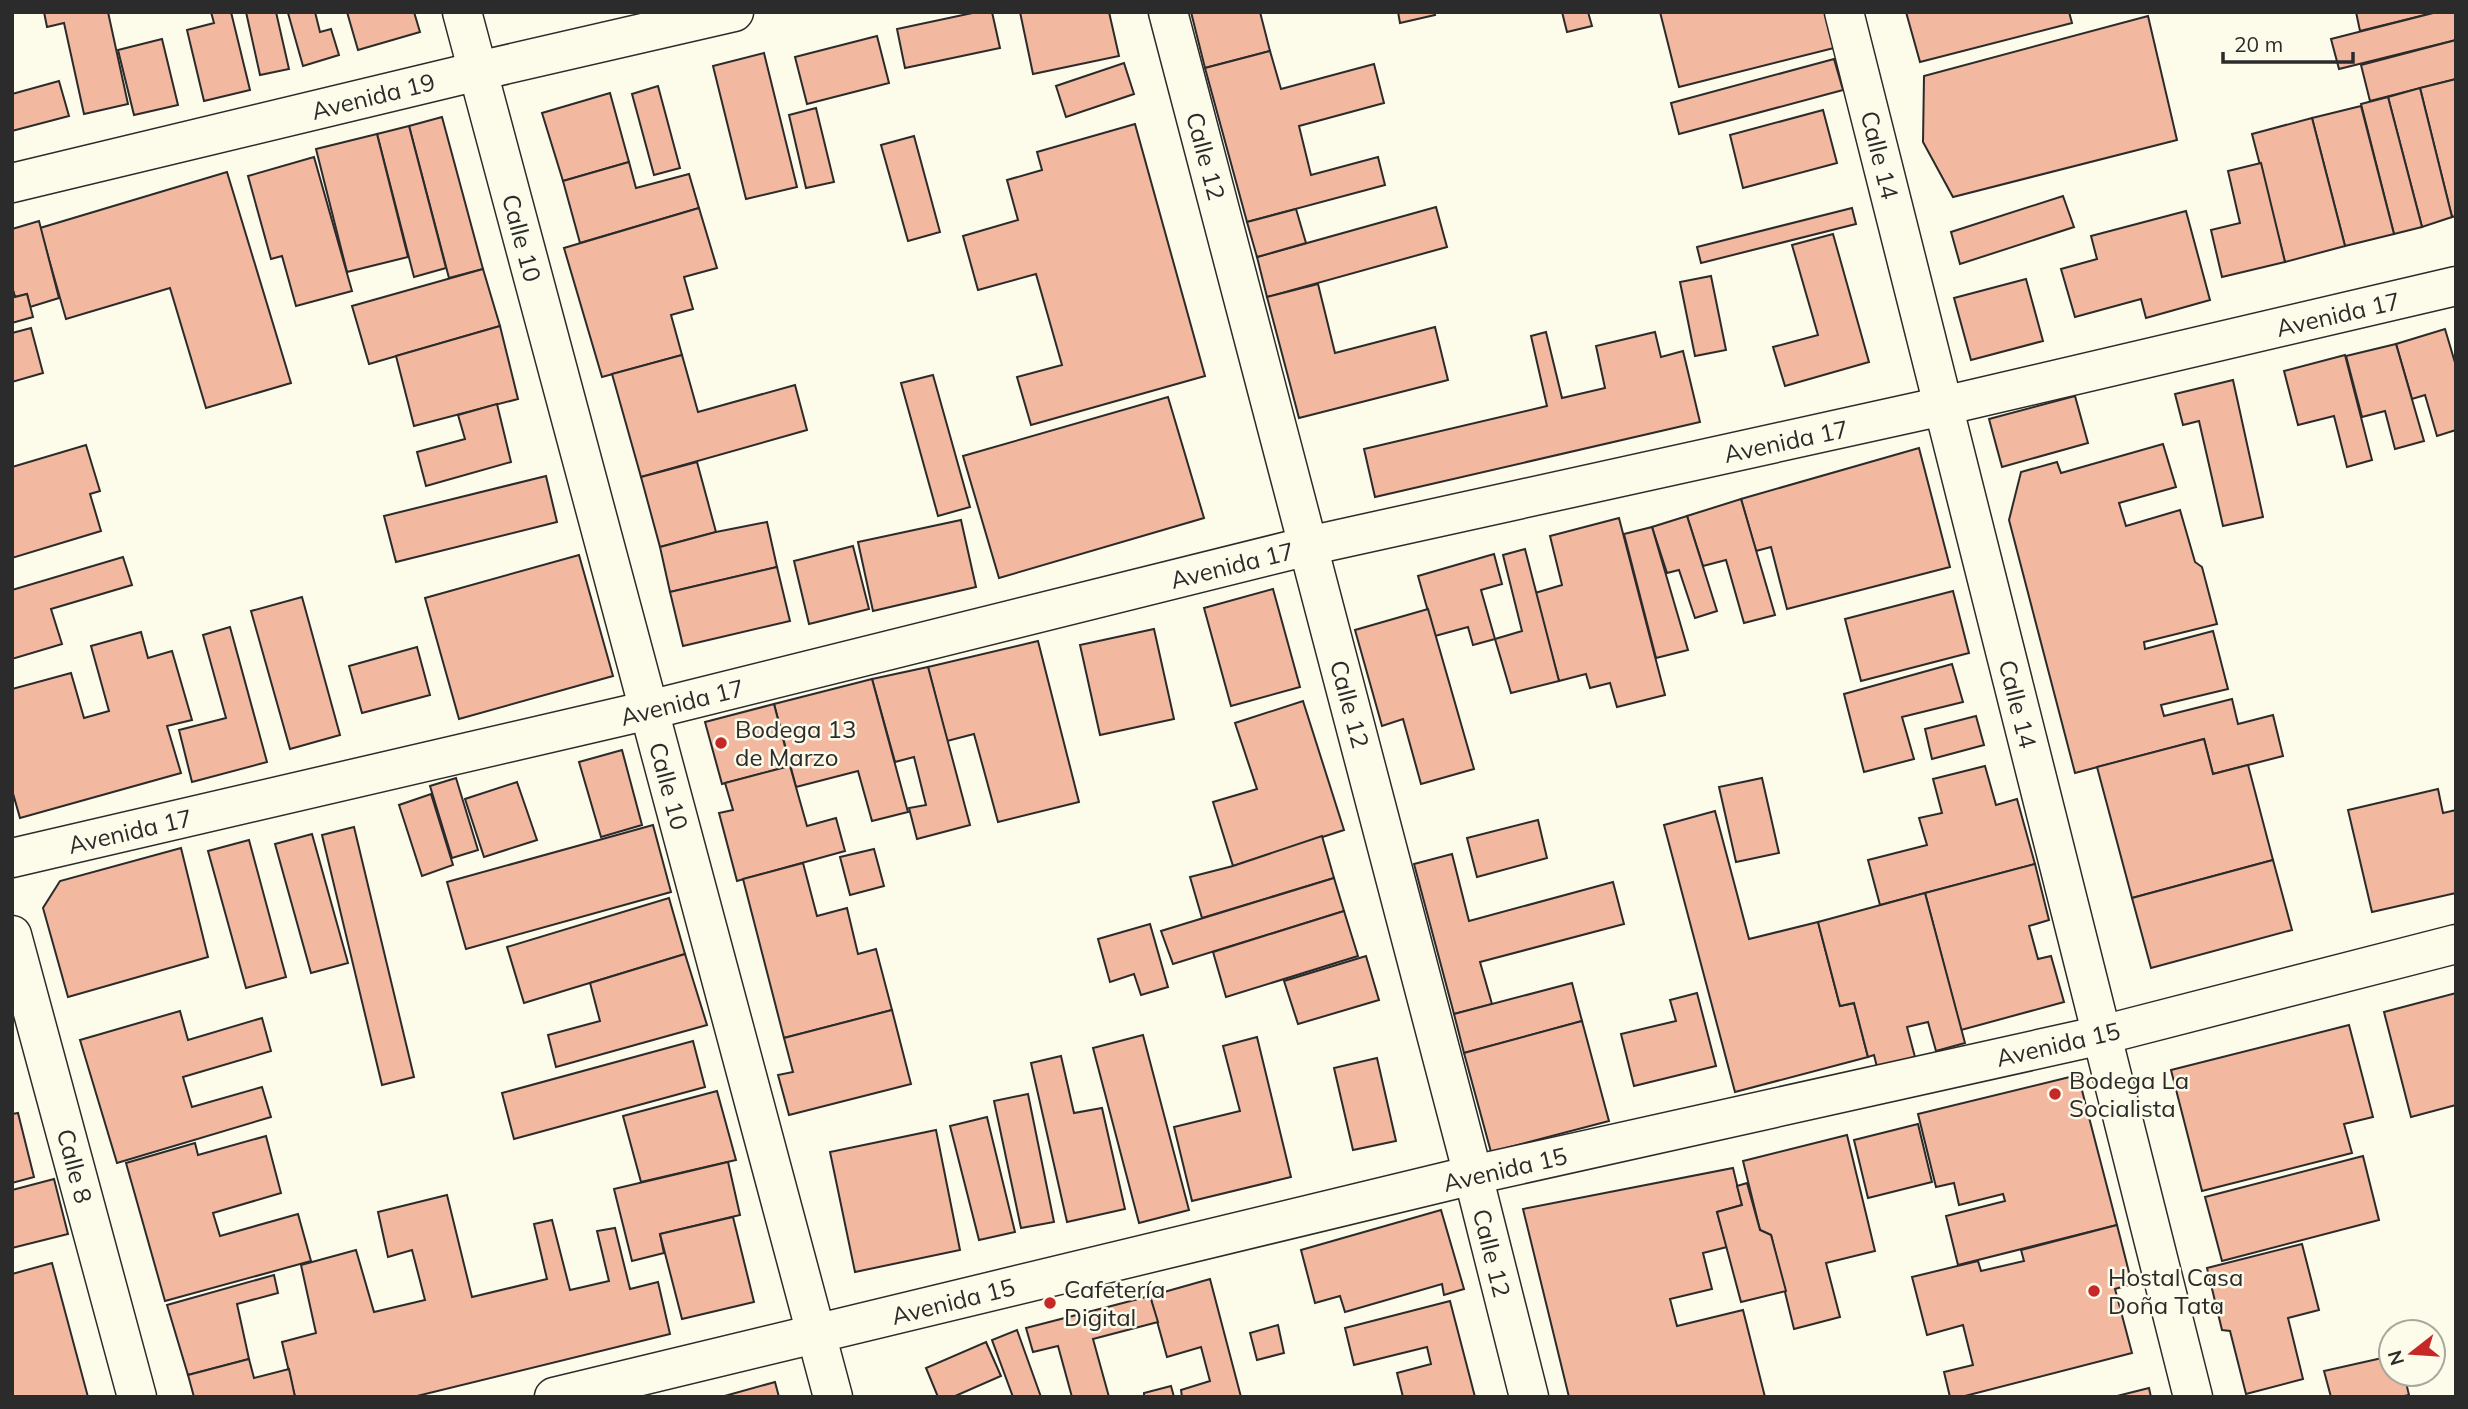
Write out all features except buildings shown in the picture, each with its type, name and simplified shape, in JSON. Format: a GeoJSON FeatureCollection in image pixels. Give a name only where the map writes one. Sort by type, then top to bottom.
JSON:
{"type":"FeatureCollection","features":[{"type":"Feature","properties":{"kind":"street","name":"Calle 10"},"geometry":{"type":"LineString","coordinates":[[462,12],[833,1397]]}},
{"type":"Feature","properties":{"kind":"street","name":"Avenida 19"},"geometry":{"type":"LineString","coordinates":[[12,183],[734,12]]}},
{"type":"Feature","properties":{"kind":"street","name":"Calle 12"},"geometry":{"type":"LineString","coordinates":[[1168,12],[1529,1397]]}},
{"type":"Feature","properties":{"kind":"street","name":"Calle 14"},"geometry":{"type":"LineString","coordinates":[[1844,12],[2193,1397]]}},
{"type":"Feature","properties":{"kind":"street","name":"Avenida 17"},"geometry":{"type":"LineString","coordinates":[[12,859],[649,710],[1308,545],[1943,406],[2456,286]]}},
{"type":"Feature","properties":{"kind":"street","name":"Calle 8"},"geometry":{"type":"LineString","coordinates":[[12,935],[137,1397]]}},
{"type":"Feature","properties":{"kind":"street","name":"Avenida 15"},"geometry":{"type":"LineString","coordinates":[[554,1397],[1473,1175],[2102,1035],[2456,944]]}},
{"type":"Feature","properties":{"kind":"place","name":"Bodega 13 de Marzo"},"geometry":{"type":"Point","coordinates":[721,743]}},
{"type":"Feature","properties":{"kind":"place","name":"Bodega La Socialista"},"geometry":{"type":"Point","coordinates":[2055,1094]}},
{"type":"Feature","properties":{"kind":"place","name":"Hostal Casa Doña Tata"},"geometry":{"type":"Point","coordinates":[2094,1291]}},
{"type":"Feature","properties":{"kind":"place","name":"Cafetería Digital"},"geometry":{"type":"Point","coordinates":[1050,1303]}}]}
